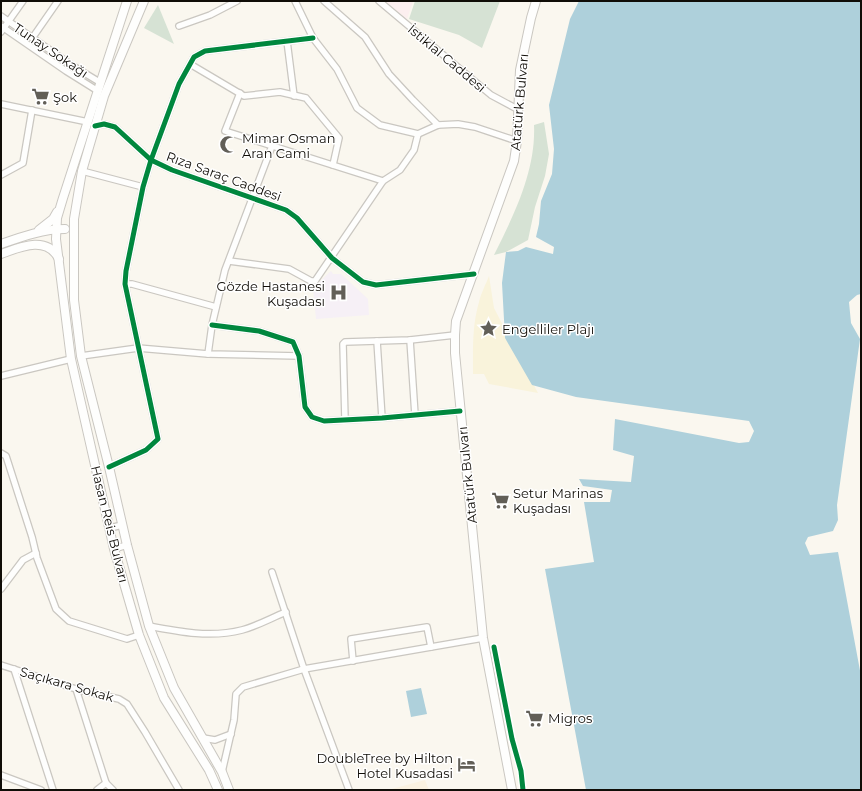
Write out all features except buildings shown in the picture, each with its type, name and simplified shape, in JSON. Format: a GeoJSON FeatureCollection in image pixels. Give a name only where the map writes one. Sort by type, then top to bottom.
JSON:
{"type":"FeatureCollection","features":[{"type":"Feature","properties":{"kind":"main road"},"geometry":{"type":"LineString","coordinates":[[91,124],[100,87],[127,1]]}},
{"type":"Feature","properties":{"kind":"main road"},"geometry":{"type":"LineString","coordinates":[[35,234],[53,219],[91,124],[144,1]]}},
{"type":"Feature","properties":{"kind":"main road","name":"Atatürk Bulvarı"},"geometry":{"type":"LineString","coordinates":[[512,790],[483,638],[460,411],[455,335],[456,321],[514,161],[517,141],[520,70],[530,18],[536,1]]}},
{"type":"Feature","properties":{"kind":"main road","name":"Hasan Reis Bulvarı"},"geometry":{"type":"LineString","coordinates":[[91,124],[74,219],[74,300],[81,356],[127,545],[149,626],[174,688],[222,772],[228,790]]}},
{"type":"Feature","properties":{"kind":"main road","name":"Hasan Reis Bulvarı"},"geometry":{"type":"LineString","coordinates":[[62,198],[56,229],[60,244],[60,261],[72,359],[114,549],[139,635],[164,698],[209,770],[218,790]]}},
{"type":"Feature","properties":{"kind":"main road"},"geometry":{"type":"LineString","coordinates":[[1,244],[56,229],[65,229],[69,231],[74,238],[72,244],[32,244],[1,254]]}},
{"type":"Feature","properties":{"kind":"main road"},"geometry":{"type":"LineString","coordinates":[[60,244],[57,233],[65,229]]}},
{"type":"Feature","properties":{"kind":"main road"},"geometry":{"type":"LineString","coordinates":[[32,244],[45,246],[52,249],[60,261]]}},
{"type":"Feature","properties":{"kind":"street"},"geometry":{"type":"LineString","coordinates":[[2,29],[23,1]]}},
{"type":"Feature","properties":{"kind":"street"},"geometry":{"type":"LineString","coordinates":[[33,37],[58,1]]}},
{"type":"Feature","properties":{"kind":"street"},"geometry":{"type":"LineString","coordinates":[[180,26],[210,15],[237,1]]}},
{"type":"Feature","properties":{"kind":"street"},"geometry":{"type":"LineString","coordinates":[[295,1],[313,38],[337,69],[357,108],[380,125],[418,134],[438,125],[458,124],[475,127],[517,141]]}},
{"type":"Feature","properties":{"kind":"street"},"geometry":{"type":"LineString","coordinates":[[324,1],[365,37],[390,74],[438,125]]}},
{"type":"Feature","properties":{"kind":"street","name":"İstiklal Caddesi"},"geometry":{"type":"LineString","coordinates":[[379,1],[491,95],[519,110]]}},
{"type":"Feature","properties":{"kind":"street","name":"Tunay Sokağı"},"geometry":{"type":"LineString","coordinates":[[1,16],[33,37],[100,87]]}},
{"type":"Feature","properties":{"kind":"street","name":"Tunay Sokağı"},"geometry":{"type":"LineString","coordinates":[[2,29],[66,71],[100,87]]}},
{"type":"Feature","properties":{"kind":"street"},"geometry":{"type":"LineString","coordinates":[[109,468],[146,450],[158,439],[125,284],[126,271],[143,188],[151,160],[179,84],[194,57],[205,50],[313,38]]}},
{"type":"Feature","properties":{"kind":"street"},"geometry":{"type":"LineString","coordinates":[[287,41],[294,96]]}},
{"type":"Feature","properties":{"kind":"street"},"geometry":{"type":"LineString","coordinates":[[190,64],[244,96],[280,92],[306,98],[340,138],[333,165]]}},
{"type":"Feature","properties":{"kind":"street"},"geometry":{"type":"LineString","coordinates":[[240,93],[225,131],[383,181]]}},
{"type":"Feature","properties":{"kind":"street","name":"Rıza Saraç Caddesi"},"geometry":{"type":"LineString","coordinates":[[1,104],[91,124],[104,124],[116,127],[151,160],[172,170],[286,210],[297,218],[332,258],[363,282],[376,285],[474,274]]}},
{"type":"Feature","properties":{"kind":"street"},"geometry":{"type":"LineString","coordinates":[[1,175],[23,163],[32,110]]}},
{"type":"Feature","properties":{"kind":"street"},"geometry":{"type":"LineString","coordinates":[[229,261],[289,269],[311,282],[315,281],[383,181],[400,170],[414,150],[418,134]]}},
{"type":"Feature","properties":{"kind":"street"},"geometry":{"type":"LineString","coordinates":[[208,354],[212,325],[225,270],[254,198],[272,146]]}},
{"type":"Feature","properties":{"kind":"street"},"geometry":{"type":"LineString","coordinates":[[82,171],[143,188]]}},
{"type":"Feature","properties":{"kind":"street"},"geometry":{"type":"LineString","coordinates":[[125,284],[132,284],[216,307]]}},
{"type":"Feature","properties":{"kind":"street"},"geometry":{"type":"LineString","coordinates":[[212,325],[258,330],[293,342],[298,356],[305,407],[312,417],[324,421],[382,418],[460,411]]}},
{"type":"Feature","properties":{"kind":"street"},"geometry":{"type":"LineString","coordinates":[[345,420],[343,344],[345,342],[410,340],[455,335]]}},
{"type":"Feature","properties":{"kind":"street"},"geometry":{"type":"LineString","coordinates":[[410,340],[415,415]]}},
{"type":"Feature","properties":{"kind":"street"},"geometry":{"type":"LineString","coordinates":[[376,342],[382,418]]}},
{"type":"Feature","properties":{"kind":"street"},"geometry":{"type":"LineString","coordinates":[[81,356],[138,348],[208,354],[298,356]]}},
{"type":"Feature","properties":{"kind":"street"},"geometry":{"type":"LineString","coordinates":[[1,375],[72,359]]}},
{"type":"Feature","properties":{"kind":"street"},"geometry":{"type":"LineString","coordinates":[[1,453],[6,456],[36,554],[56,608],[69,621],[127,639],[139,635]]}},
{"type":"Feature","properties":{"kind":"street"},"geometry":{"type":"LineString","coordinates":[[110,528],[122,525]]}},
{"type":"Feature","properties":{"kind":"street"},"geometry":{"type":"LineString","coordinates":[[114,549],[127,545]]}},
{"type":"Feature","properties":{"kind":"street"},"geometry":{"type":"LineString","coordinates":[[1,589],[23,560],[36,554]]}},
{"type":"Feature","properties":{"kind":"street"},"geometry":{"type":"LineString","coordinates":[[272,572],[304,669],[349,790]]}},
{"type":"Feature","properties":{"kind":"street"},"geometry":{"type":"LineString","coordinates":[[149,626],[183,633],[207,635],[242,630],[286,612]]}},
{"type":"Feature","properties":{"kind":"street"},"geometry":{"type":"LineString","coordinates":[[353,661],[351,639],[428,627],[431,647]]}},
{"type":"Feature","properties":{"kind":"street"},"geometry":{"type":"LineString","coordinates":[[222,772],[234,720],[236,694],[243,687],[304,669],[483,638]]}},
{"type":"Feature","properties":{"kind":"street","name":"Saçıkara Sokak"},"geometry":{"type":"LineString","coordinates":[[1,665],[76,689],[119,699],[127,704],[179,790]]}},
{"type":"Feature","properties":{"kind":"street"},"geometry":{"type":"LineString","coordinates":[[14,669],[53,790]]}},
{"type":"Feature","properties":{"kind":"street"},"geometry":{"type":"LineString","coordinates":[[76,689],[106,783],[113,790]]}},
{"type":"Feature","properties":{"kind":"street"},"geometry":{"type":"LineString","coordinates":[[203,738],[215,740],[231,734]]}},
{"type":"Feature","properties":{"kind":"street"},"geometry":{"type":"LineString","coordinates":[[1,775],[41,790]]}},
{"type":"Feature","properties":{"kind":"street"},"geometry":{"type":"LineString","coordinates":[[97,790],[106,783]]}},
{"type":"Feature","properties":{"kind":"shaded area"},"geometry":{"type":"Polygon","coordinates":[[[385,1],[413,1],[407,19],[385,1]]]}},
{"type":"Feature","properties":{"kind":"shaded area","name":"Gözde Hastanesi Kuşadası"},"geometry":{"type":"Polygon","coordinates":[[[331,271],[333,274],[341,274],[368,299],[369,315],[316,319],[313,288],[331,271]]]}},
{"type":"Feature","properties":{"kind":"shaded area"},"geometry":{"type":"Polygon","coordinates":[[[425,780],[429,790],[388,790],[425,780]]]}},
{"type":"Feature","properties":{"kind":"green space"},"geometry":{"type":"Polygon","coordinates":[[[415,1],[500,1],[482,48],[459,35],[409,19],[415,1]]]}},
{"type":"Feature","properties":{"kind":"green space"},"geometry":{"type":"Polygon","coordinates":[[[158,5],[174,44],[144,28],[158,5]]]}},
{"type":"Feature","properties":{"kind":"green space"},"geometry":{"type":"Polygon","coordinates":[[[544,122],[549,154],[545,176],[535,207],[528,240],[506,252],[494,255],[516,208],[527,176],[534,142],[534,125],[544,122]]]}},
{"type":"Feature","properties":{"kind":"sand","name":"Engelliler Plajı"},"geometry":{"type":"Polygon","coordinates":[[[489,276],[494,308],[538,393],[489,384],[484,374],[473,374],[473,338],[475,320],[482,292],[489,276]]]}},
{"type":"Feature","properties":{"kind":"water"},"geometry":{"type":"Polygon","coordinates":[[[579,1],[861,1],[861,294],[857,295],[849,302],[851,323],[860,339],[837,505],[838,520],[833,531],[808,537],[805,543],[810,555],[838,552],[861,676],[861,790],[586,790],[545,569],[594,562],[584,502],[610,502],[612,490],[583,486],[579,479],[631,482],[634,456],[613,450],[615,419],[739,443],[749,442],[754,431],[749,421],[576,397],[532,385],[505,338],[502,283],[506,252],[518,251],[526,247],[553,254],[554,247],[536,237],[541,201],[552,174],[554,149],[549,105],[570,19],[579,1]]]}},
{"type":"Feature","properties":{"kind":"water"},"geometry":{"type":"Polygon","coordinates":[[[421,688],[427,714],[411,717],[406,691],[421,688]]]}},
{"type":"Feature","properties":{"kind":"cycle path"},"geometry":{"type":"LineString","coordinates":[[109,467],[146,450],[158,439],[125,284],[126,271],[143,187],[151,160],[179,84],[194,57],[205,51],[313,38]]}},
{"type":"Feature","properties":{"kind":"cycle path"},"geometry":{"type":"LineString","coordinates":[[95,126],[104,124],[115,127],[151,160],[172,170],[286,210],[297,218],[332,258],[363,282],[376,285],[474,274]]}},
{"type":"Feature","properties":{"kind":"cycle path"},"geometry":{"type":"LineString","coordinates":[[212,325],[259,331],[293,342],[299,356],[305,407],[312,417],[324,421],[382,418],[460,411]]}},
{"type":"Feature","properties":{"kind":"cycle path"},"geometry":{"type":"LineString","coordinates":[[494,647],[512,739],[521,771],[523,790]]}},
{"type":"Feature","properties":{"kind":"place","name":"Şok"},"geometry":{"type":"Point","coordinates":[40,97]}},
{"type":"Feature","properties":{"kind":"place","name":"Mimar Osman Aran Cami"},"geometry":{"type":"Point","coordinates":[229,145]}},
{"type":"Feature","properties":{"kind":"place","name":"Gözde Hastanesi Kuşadası"},"geometry":{"type":"Point","coordinates":[338,293]}},
{"type":"Feature","properties":{"kind":"place","name":"Engelliler Plajı"},"geometry":{"type":"Point","coordinates":[489,329]}},
{"type":"Feature","properties":{"kind":"place","name":"Setur Marinas Kuşadası"},"geometry":{"type":"Point","coordinates":[500,500]}},
{"type":"Feature","properties":{"kind":"place","name":"Migros"},"geometry":{"type":"Point","coordinates":[535,718]}},
{"type":"Feature","properties":{"kind":"place","name":"DoubleTree by Hilton Hotel Kusadasi"},"geometry":{"type":"Point","coordinates":[466,765]}}]}
